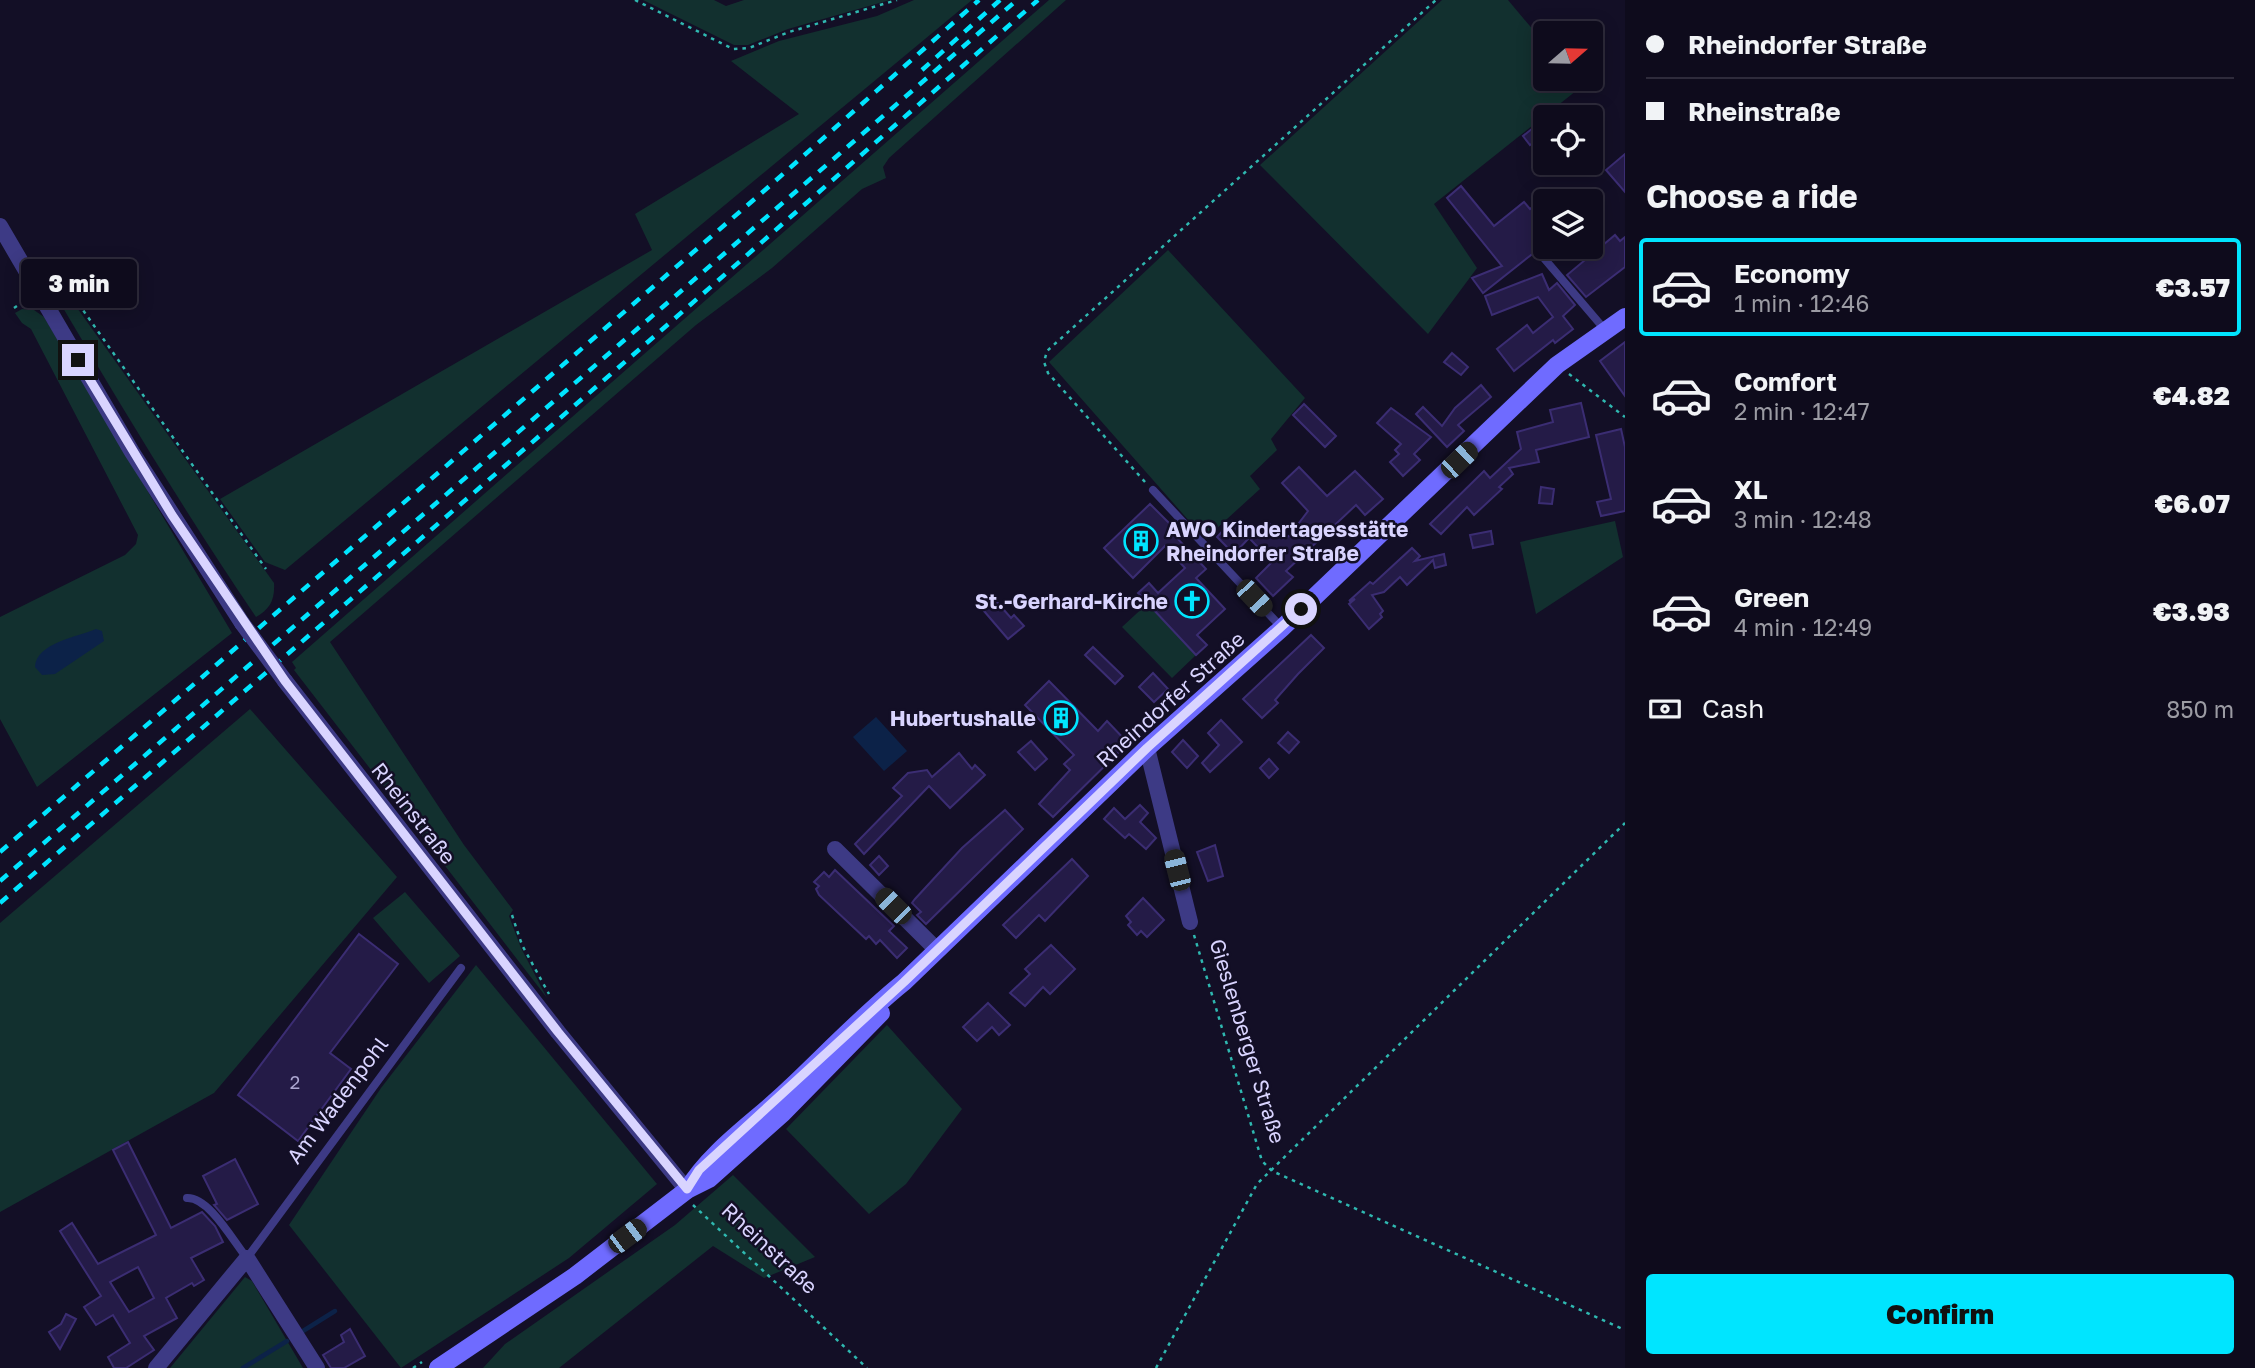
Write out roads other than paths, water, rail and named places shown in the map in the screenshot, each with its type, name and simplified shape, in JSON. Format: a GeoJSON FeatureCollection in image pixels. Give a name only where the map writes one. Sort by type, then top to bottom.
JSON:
{"type":"FeatureCollection","features":[{"type":"Feature","properties":{"kind":"main road","name":"Rheindorfer Straße"},"geometry":{"type":"LineString","coordinates":[[438,1368],[575,1276],[687,1189],[709,1178],[783,1112],[874,1022],[904,982],[1147,748],[1282,628],[1557,365],[1625,317]]}},
{"type":"Feature","properties":{"kind":"street","name":"Rheinstraße"},"geometry":{"type":"LineString","coordinates":[[0,226],[132,452],[242,623],[558,1032],[687,1189]]}},
{"type":"Feature","properties":{"kind":"street","name":"Gieslenberger Straße"},"geometry":{"type":"LineString","coordinates":[[1147,748],[1190,922]]}},
{"type":"Feature","properties":{"kind":"street"},"geometry":{"type":"LineString","coordinates":[[835,849],[937,950]]}},
{"type":"Feature","properties":{"kind":"street"},"geometry":{"type":"LineString","coordinates":[[247,1258],[317,1368]]}},
{"type":"Feature","properties":{"kind":"street","name":"Am Wadenpohl"},"geometry":{"type":"LineString","coordinates":[[156,1368],[247,1258]]}},
{"type":"Feature","properties":{"kind":"lane"},"geometry":{"type":"LineString","coordinates":[[1545,259],[1606,331]]}},
{"type":"Feature","properties":{"kind":"lane"},"geometry":{"type":"LineString","coordinates":[[1153,490],[1282,628]]}},
{"type":"Feature","properties":{"kind":"lane","name":"Am Wadenpohl"},"geometry":{"type":"LineString","coordinates":[[247,1258],[461,968]]}},
{"type":"Feature","properties":{"kind":"lane"},"geometry":{"type":"LineString","coordinates":[[187,1198],[194,1198],[208,1205],[247,1258]]}},
{"type":"Feature","properties":{"kind":"water"},"geometry":{"type":"Polygon","coordinates":[[[96,629],[102,631],[104,641],[55,674],[42,675],[35,667],[42,652],[50,647],[96,629]]]}},
{"type":"Feature","properties":{"kind":"water"},"geometry":{"type":"Polygon","coordinates":[[[876,717],[907,751],[884,771],[853,737],[876,717]]]}},
{"type":"Feature","properties":{"kind":"waterway"},"geometry":{"type":"LineString","coordinates":[[303,1331],[335,1311]]}},
{"type":"Feature","properties":{"kind":"waterway"},"geometry":{"type":"LineString","coordinates":[[243,1368],[287,1341]]}},
{"type":"Feature","properties":{"kind":"railway"},"geometry":{"type":"LineString","coordinates":[[0,852],[765,190],[979,0]]}},
{"type":"Feature","properties":{"kind":"railway"},"geometry":{"type":"LineString","coordinates":[[922,70],[1000,0]]}},
{"type":"Feature","properties":{"kind":"railway"},"geometry":{"type":"LineString","coordinates":[[0,881],[1017,0]]}},
{"type":"Feature","properties":{"kind":"railway"},"geometry":{"type":"LineString","coordinates":[[0,903],[1038,0]]}},
{"type":"Feature","properties":{"kind":"place","name":"AWO Kindertagesstätte Rheindorfer Straße"},"geometry":{"type":"Point","coordinates":[1141,541]}},
{"type":"Feature","properties":{"kind":"place","name":"St.-Gerhard-Kirche"},"geometry":{"type":"Point","coordinates":[1192,601]}},
{"type":"Feature","properties":{"kind":"place","name":"Hubertushalle"},"geometry":{"type":"Point","coordinates":[1061,718]}}]}
